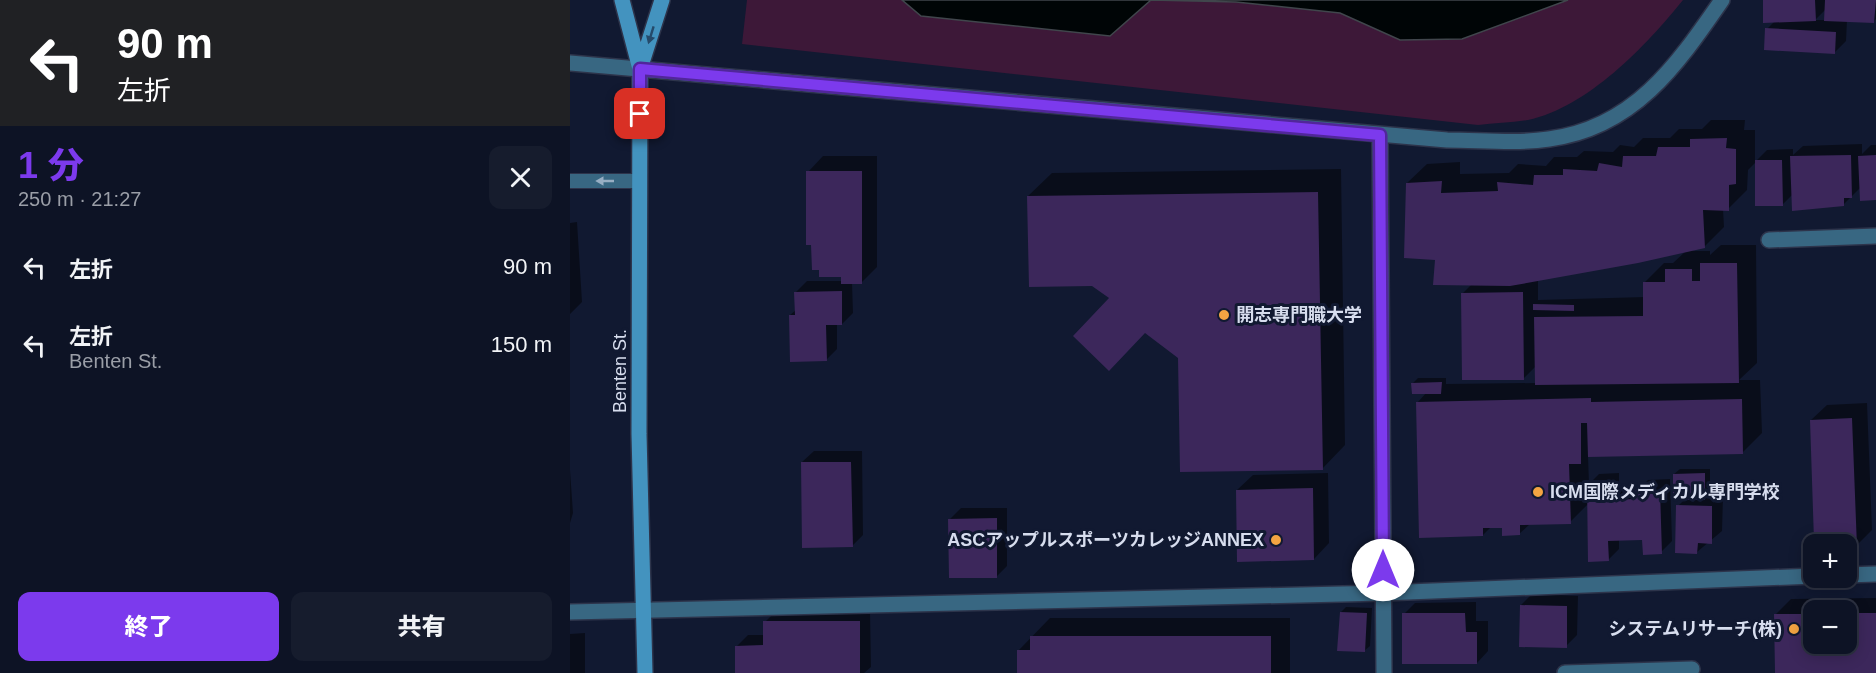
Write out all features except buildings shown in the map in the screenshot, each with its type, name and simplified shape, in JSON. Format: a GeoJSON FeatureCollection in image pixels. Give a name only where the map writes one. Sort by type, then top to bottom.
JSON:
{"type":"FeatureCollection","features":[{"type":"Feature","properties":{"kind":"street"},"geometry":{"type":"LineString","coordinates":[[622,0],[640,69]]}},
{"type":"Feature","properties":{"kind":"street"},"geometry":{"type":"LineString","coordinates":[[640,69],[662,0]]}},
{"type":"Feature","properties":{"kind":"street"},"geometry":{"type":"LineString","coordinates":[[570,63],[1380,135],[1447,140],[1549,140],[1608,123],[1640,100],[1678,64],[1722,0]]}},
{"type":"Feature","properties":{"kind":"street","name":"Benten St."},"geometry":{"type":"LineString","coordinates":[[640,69],[639,181],[645,673]]}},
{"type":"Feature","properties":{"kind":"street"},"geometry":{"type":"LineString","coordinates":[[1380,135],[1384,673]]}},
{"type":"Feature","properties":{"kind":"street"},"geometry":{"type":"LineString","coordinates":[[1769,240],[1876,236]]}},
{"type":"Feature","properties":{"kind":"street"},"geometry":{"type":"LineString","coordinates":[[1857,575],[1876,574]]}},
{"type":"Feature","properties":{"kind":"street"},"geometry":{"type":"LineString","coordinates":[[570,612],[1383,593],[1803,576]]}},
{"type":"Feature","properties":{"kind":"street"},"geometry":{"type":"LineString","coordinates":[[1565,673],[1692,669]]}},
{"type":"Feature","properties":{"kind":"lane"},"geometry":{"type":"LineString","coordinates":[[570,181],[639,181]]}},
{"type":"Feature","properties":{"kind":"shaded area"},"geometry":{"type":"Polygon","coordinates":[[[747,0],[902,0],[921,16],[1110,36],[1151,0],[1236,2],[1340,13],[1400,40],[1462,39],[1568,0],[1683,0],[1634,55],[1594,88],[1572,102],[1550,113],[1528,120],[1478,125],[742,44],[747,0]]]}},
{"type":"Feature","properties":{"kind":"shaded area"},"geometry":{"type":"Polygon","coordinates":[[[902,0],[1151,0],[1110,36],[921,16],[902,0]]]}},
{"type":"Feature","properties":{"kind":"shaded area"},"geometry":{"type":"Polygon","coordinates":[[[1151,0],[1568,0],[1462,39],[1400,40],[1340,13],[1236,2],[1151,0]]]}},
{"type":"Feature","properties":{"kind":"place","name":"開志専門職大学"},"geometry":{"type":"Point","coordinates":[1224,315]}},
{"type":"Feature","properties":{"kind":"place","name":"ICM国際メディカル専門学校"},"geometry":{"type":"Point","coordinates":[1538,492]}},
{"type":"Feature","properties":{"kind":"place","name":"ASCアップルスポーツカレッジANNEX"},"geometry":{"type":"Point","coordinates":[1276,540]}},
{"type":"Feature","properties":{"kind":"place","name":"システムリサーチ(株)"},"geometry":{"type":"Point","coordinates":[1794,629]}},
{"type":"Feature","properties":{"kind":"route"},"geometry":{"type":"LineString","coordinates":[[640,114],[640,69],[1380,135],[1383,570]]}}]}
